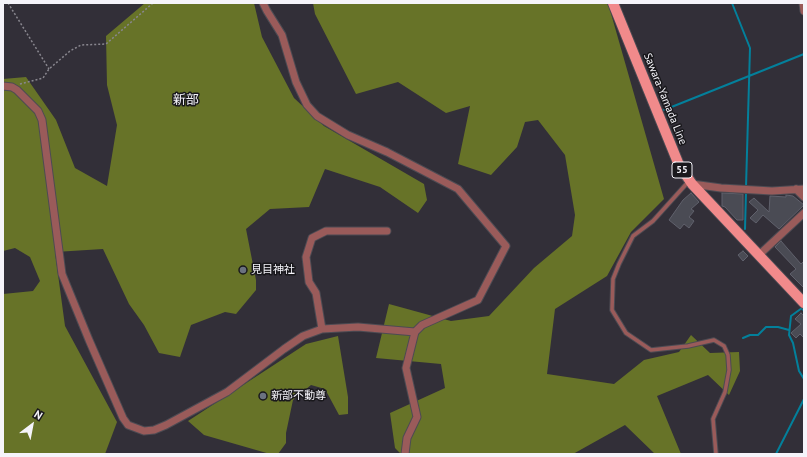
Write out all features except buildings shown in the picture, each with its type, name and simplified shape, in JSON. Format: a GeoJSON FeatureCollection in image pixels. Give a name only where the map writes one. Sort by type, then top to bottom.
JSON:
{"type":"FeatureCollection","features":[{"type":"Feature","properties":{"kind":"main road","name":"Sawara-Yamada Line"},"geometry":{"type":"LineString","coordinates":[[613,3],[678,165],[691,182],[802,297]]}},
{"type":"Feature","properties":{"kind":"street"},"geometry":{"type":"LineString","coordinates":[[264,3],[267,11],[282,35],[296,82],[307,105],[317,116],[348,135],[387,152],[458,189],[506,246],[478,300],[422,325],[415,332],[406,368],[417,417],[407,438],[405,454]]}},
{"type":"Feature","properties":{"kind":"street"},"geometry":{"type":"LineString","coordinates":[[803,3],[804,12]]}},
{"type":"Feature","properties":{"kind":"street"},"geometry":{"type":"LineString","coordinates":[[3,86],[12,87],[17,90],[38,111],[42,120],[62,274],[88,340],[123,418],[128,425],[144,431],[154,430],[166,425],[227,392],[303,336],[322,329],[358,327],[415,332]]}},
{"type":"Feature","properties":{"kind":"street"},"geometry":{"type":"LineString","coordinates":[[691,182],[746,190],[772,191],[800,189],[804,197]]}},
{"type":"Feature","properties":{"kind":"street"},"geometry":{"type":"LineString","coordinates":[[760,254],[804,213]]}},
{"type":"Feature","properties":{"kind":"street"},"geometry":{"type":"LineString","coordinates":[[322,329],[316,293],[309,282],[306,257],[312,238],[326,231],[387,232]]}},
{"type":"Feature","properties":{"kind":"lane"},"geometry":{"type":"LineString","coordinates":[[691,182],[653,221],[633,236],[618,264],[613,279],[612,310],[626,333],[651,350],[688,346],[714,340],[724,346],[728,355],[730,370],[725,392],[713,419],[716,454]]}},
{"type":"Feature","properties":{"kind":"path"},"geometry":{"type":"LineString","coordinates":[[8,3],[49,69]]}},
{"type":"Feature","properties":{"kind":"path"},"geometry":{"type":"LineString","coordinates":[[12,87],[43,78],[49,69],[70,51],[81,45],[106,44],[151,4]]}},
{"type":"Feature","properties":{"kind":"green space"},"geometry":{"type":"Polygon","coordinates":[[[145,3],[254,3],[262,37],[294,98],[324,126],[424,184],[427,200],[418,213],[380,187],[325,169],[309,207],[270,209],[246,229],[256,280],[256,290],[236,314],[225,312],[191,325],[180,357],[159,353],[144,325],[129,304],[103,249],[55,252],[65,326],[117,422],[105,454],[3,454],[3,294],[33,291],[40,281],[30,257],[15,248],[3,251],[3,79],[26,77],[56,120],[75,168],[107,186],[117,125],[107,85],[106,36],[145,3]]]}},
{"type":"Feature","properties":{"kind":"green space"},"geometry":{"type":"Polygon","coordinates":[[[313,3],[608,3],[664,199],[631,232],[607,276],[555,309],[547,374],[614,384],[644,360],[679,352],[691,335],[710,353],[739,352],[740,371],[729,395],[708,375],[657,396],[681,454],[655,454],[625,425],[573,454],[401,454],[395,448],[390,413],[445,388],[441,364],[376,358],[389,304],[451,321],[489,316],[534,268],[572,236],[575,215],[565,155],[538,120],[525,122],[517,147],[491,175],[458,164],[470,106],[446,113],[398,82],[356,94],[315,14],[313,3]]]}},
{"type":"Feature","properties":{"kind":"green space"},"geometry":{"type":"Polygon","coordinates":[[[338,336],[348,397],[348,414],[339,415],[325,389],[311,385],[293,400],[286,433],[286,443],[278,454],[270,454],[204,435],[188,421],[306,344],[338,336]]]}},
{"type":"Feature","properties":{"kind":"waterway"},"geometry":{"type":"LineString","coordinates":[[732,3],[750,48],[746,187]]}},
{"type":"Feature","properties":{"kind":"waterway"},"geometry":{"type":"LineString","coordinates":[[664,110],[804,54]]}},
{"type":"Feature","properties":{"kind":"waterway"},"geometry":{"type":"LineString","coordinates":[[745,229],[746,192]]}},
{"type":"Feature","properties":{"kind":"waterway"},"geometry":{"type":"LineString","coordinates":[[804,311],[802,308],[791,316],[789,335],[793,343],[799,371],[804,379]]}},
{"type":"Feature","properties":{"kind":"waterway"},"geometry":{"type":"LineString","coordinates":[[743,338],[750,335],[758,335],[766,327],[778,327],[789,330]]}},
{"type":"Feature","properties":{"kind":"waterway"},"geometry":{"type":"LineString","coordinates":[[776,454],[804,399]]}},
{"type":"Feature","properties":{"kind":"place","name":"見目神社"},"geometry":{"type":"Point","coordinates":[243,270]}},
{"type":"Feature","properties":{"kind":"place","name":"新部不動尊"},"geometry":{"type":"Point","coordinates":[263,396]}},
{"type":"Feature","properties":{"kind":"district","name":"新部"},"geometry":{"type":"Point","coordinates":[186,100]}}]}
